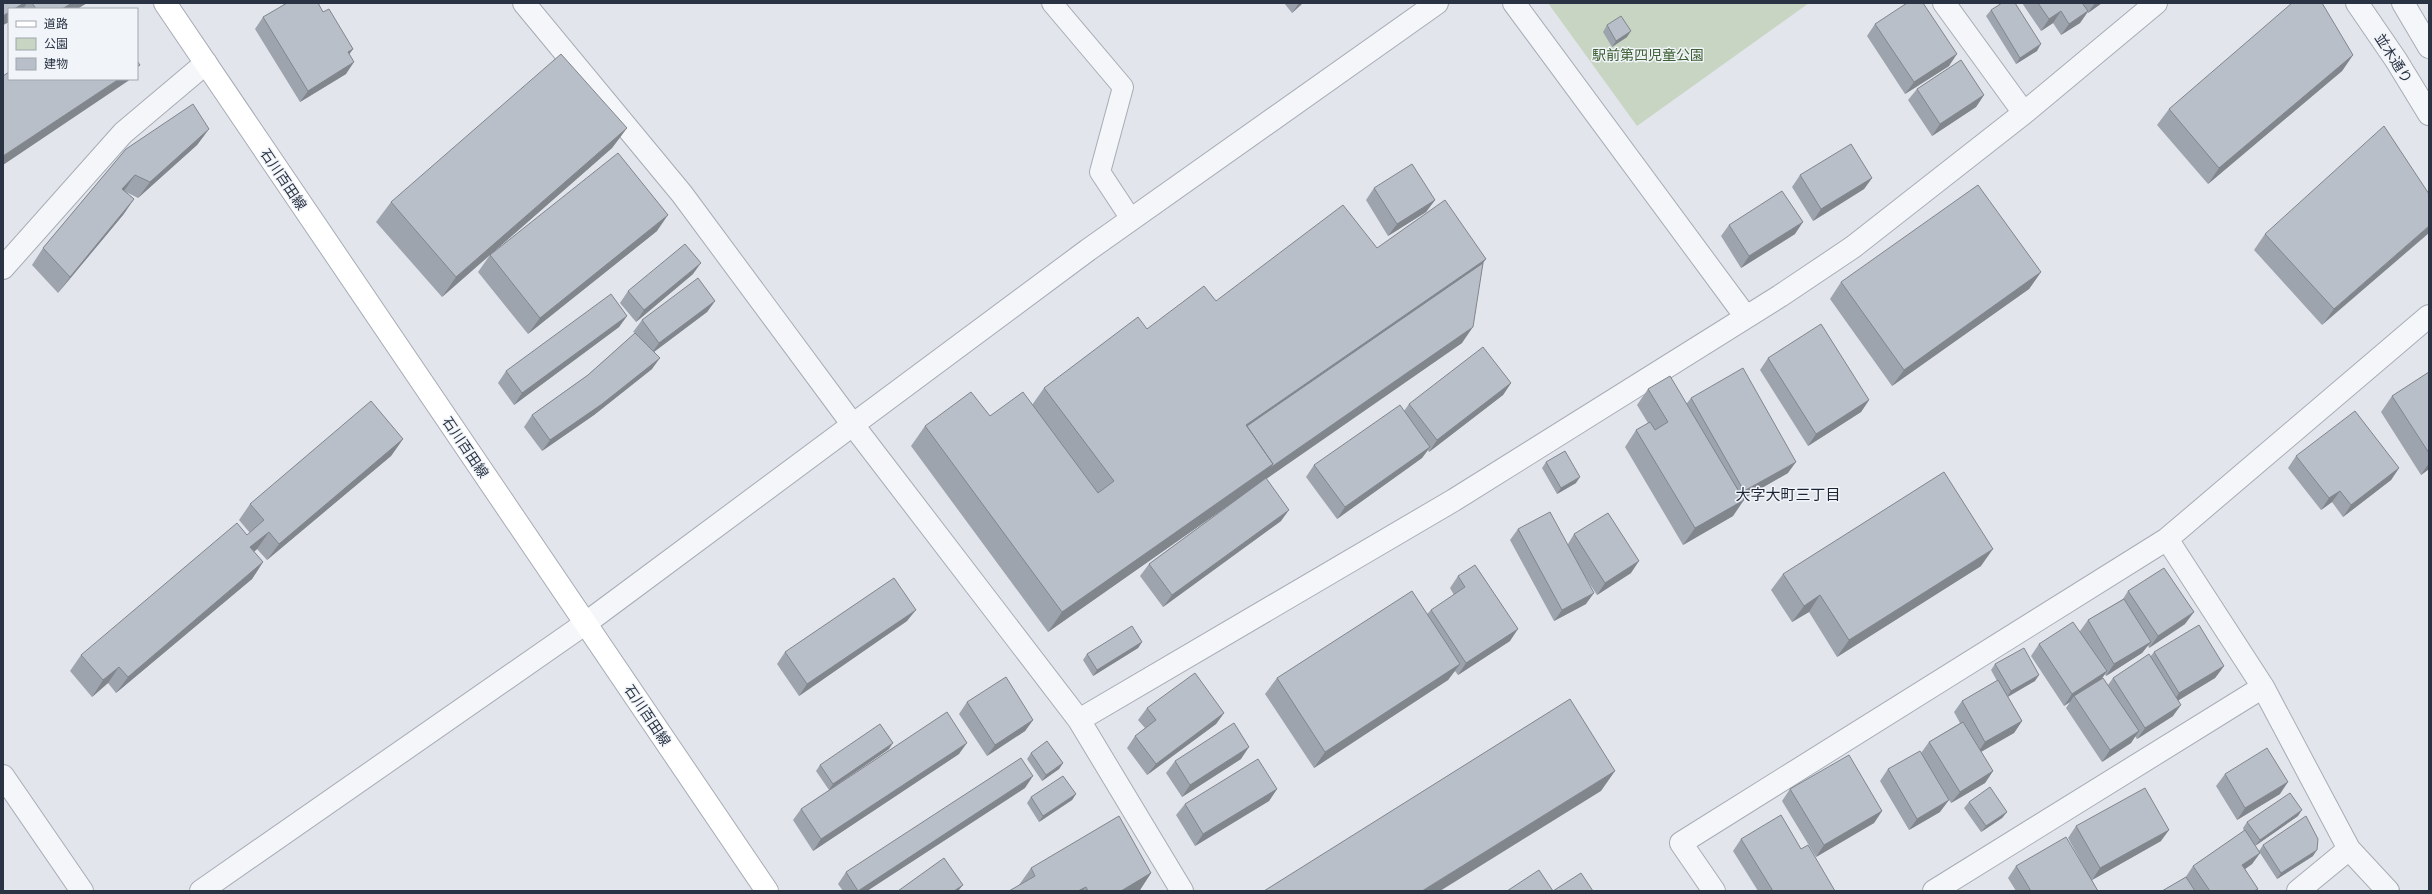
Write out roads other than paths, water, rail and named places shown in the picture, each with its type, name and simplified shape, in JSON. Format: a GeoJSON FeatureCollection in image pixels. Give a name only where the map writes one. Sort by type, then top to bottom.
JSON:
{"type":"FeatureCollection","features":[{"type":"Feature","properties":{"kind":"main road","name":"石川百田線"},"geometry":{"type":"LineString","coordinates":[[166,3],[767,891]]}},
{"type":"Feature","properties":{"kind":"street"},"geometry":{"type":"LineString","coordinates":[[524,3],[682,194],[853,425],[1079,720],[1182,891]]}},
{"type":"Feature","properties":{"kind":"street"},"geometry":{"type":"LineString","coordinates":[[1514,3],[1746,317]]}},
{"type":"Feature","properties":{"kind":"street"},"geometry":{"type":"LineString","coordinates":[[1944,3],[2024,113]]}},
{"type":"Feature","properties":{"kind":"street"},"geometry":{"type":"LineString","coordinates":[[1079,720],[1454,500],[1746,317],[1853,247],[2024,113],[2156,3]]}},
{"type":"Feature","properties":{"kind":"street","name":"並木通り"},"geometry":{"type":"LineString","coordinates":[[2357,3],[2396,60],[2429,114]]}},
{"type":"Feature","properties":{"kind":"street"},"geometry":{"type":"LineString","coordinates":[[2402,3],[2429,47]]}},
{"type":"Feature","properties":{"kind":"street"},"geometry":{"type":"LineString","coordinates":[[201,891],[586,623],[1132,219],[1432,5]]}},
{"type":"Feature","properties":{"kind":"street"},"geometry":{"type":"LineString","coordinates":[[3,268],[123,133],[206,63]]}},
{"type":"Feature","properties":{"kind":"street"},"geometry":{"type":"LineString","coordinates":[[1714,891],[1681,843],[2167,539],[2429,316]]}},
{"type":"Feature","properties":{"kind":"street"},"geometry":{"type":"LineString","coordinates":[[2167,539],[2263,687],[2349,849],[2388,891]]}},
{"type":"Feature","properties":{"kind":"street"},"geometry":{"type":"LineString","coordinates":[[1934,891],[2263,687]]}},
{"type":"Feature","properties":{"kind":"street"},"geometry":{"type":"LineString","coordinates":[[3,776],[82,891]]}},
{"type":"Feature","properties":{"kind":"street"},"geometry":{"type":"LineString","coordinates":[[2298,891],[2349,849]]}},
{"type":"Feature","properties":{"kind":"lane"},"geometry":{"type":"LineString","coordinates":[[1052,3],[1122,87],[1100,172],[1132,219]]}},
{"type":"Feature","properties":{"kind":"district","name":"大字大町三丁目"},"geometry":{"type":"Point","coordinates":[1788,494]}},
{"type":"Feature","properties":{"kind":"park label","name":"駅前第四児童公園"},"geometry":{"type":"Point","coordinates":[1648,54]}}]}
